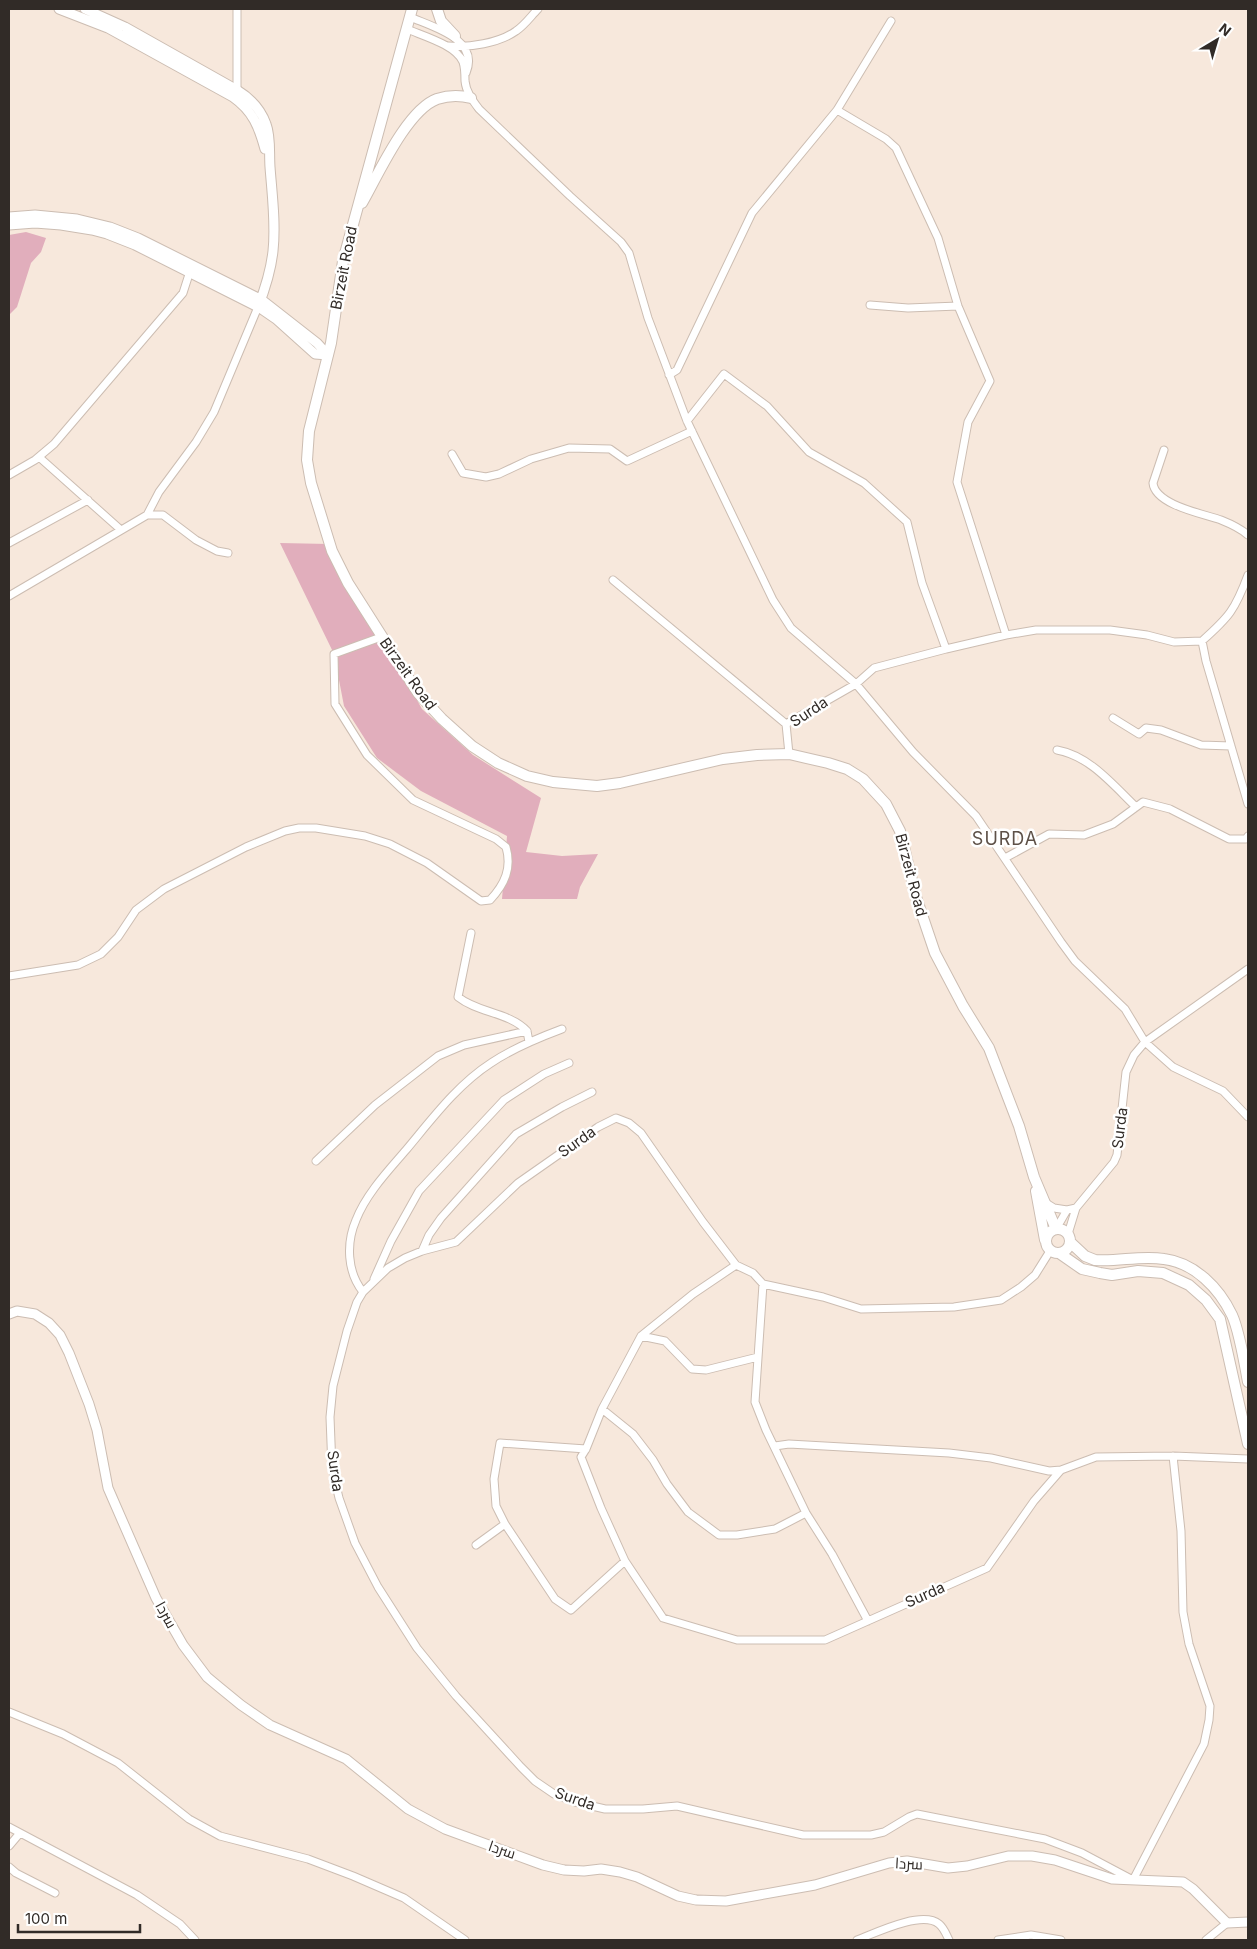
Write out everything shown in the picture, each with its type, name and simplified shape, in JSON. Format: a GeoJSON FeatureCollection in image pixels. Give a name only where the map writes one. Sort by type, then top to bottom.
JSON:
{"type":"FeatureCollection","features":[{"type":"Feature","properties":{"kind":"main road"},"geometry":{"type":"LineString","coordinates":[[436,9],[441,21],[454,36]]}},
{"type":"Feature","properties":{"kind":"main road","name":"Birzeit Road"},"geometry":{"type":"LineString","coordinates":[[411,13],[343,261],[332,343],[309,431],[307,460],[311,483],[332,551],[348,583],[418,693],[442,720],[472,746],[498,763],[526,776],[553,782],[597,786],[620,783],[723,759],[789,754],[828,762],[847,769],[863,779],[886,804],[900,831],[916,898],[936,953],[963,1006],[989,1048],[1019,1126],[1034,1177]]}},
{"type":"Feature","properties":{"kind":"main road"},"geometry":{"type":"LineString","coordinates":[[355,215],[400,136],[415,116],[426,105],[436,99],[460,96],[471,98]]}},
{"type":"Feature","properties":{"kind":"main road"},"geometry":{"type":"LineString","coordinates":[[1034,1177],[1056,1229]]}},
{"type":"Feature","properties":{"kind":"main road"},"geometry":{"type":"LineString","coordinates":[[1034,1177],[1051,1248],[1082,1269],[1100,1274],[1112,1275],[1138,1271],[1163,1273],[1189,1286],[1206,1300],[1220,1319],[1248,1444]]}},
{"type":"Feature","properties":{"kind":"main road"},"geometry":{"type":"LineString","coordinates":[[1051,1248],[1049,1232],[1056,1229],[1062,1230],[1085,1256],[1095,1260],[1164,1258],[1176,1262],[1202,1276],[1219,1294],[1233,1317],[1248,1382]]}},
{"type":"Feature","properties":{"kind":"main road"},"geometry":{"type":"LineString","coordinates":[[1051,1248],[1068,1247],[1069,1238]]}},
{"type":"Feature","properties":{"kind":"street"},"geometry":{"type":"LineString","coordinates":[[59,9],[91,12],[125,27],[237,90],[254,105],[266,125],[273,200],[273,252],[260,303],[214,412],[196,442],[159,492],[147,515]]}},
{"type":"Feature","properties":{"kind":"street"},"geometry":{"type":"LineString","coordinates":[[237,9],[237,90]]}},
{"type":"Feature","properties":{"kind":"street"},"geometry":{"type":"LineString","coordinates":[[407,29],[448,46],[464,46],[489,42],[508,36],[525,24],[538,9]]}},
{"type":"Feature","properties":{"kind":"street"},"geometry":{"type":"LineString","coordinates":[[91,12],[243,104],[251,112],[259,127],[270,165]]}},
{"type":"Feature","properties":{"kind":"street"},"geometry":{"type":"LineString","coordinates":[[411,13],[454,36],[464,46],[469,55],[465,76]]}},
{"type":"Feature","properties":{"kind":"street"},"geometry":{"type":"LineString","coordinates":[[669,375],[677,370],[752,213],[837,110],[891,21]]}},
{"type":"Feature","properties":{"kind":"street"},"geometry":{"type":"LineString","coordinates":[[448,46],[463,62],[466,85],[471,98],[479,109],[621,242],[629,253],[648,318],[687,422],[773,600],[791,628],[856,684],[913,752],[976,816],[1075,961],[1124,1009],[1145,1042],[1174,1067],[1224,1091],[1248,1117]]}},
{"type":"Feature","properties":{"kind":"street"},"geometry":{"type":"LineString","coordinates":[[837,110],[886,139],[896,148],[938,238],[958,306],[990,381],[968,422],[957,482],[1006,635]]}},
{"type":"Feature","properties":{"kind":"street"},"geometry":{"type":"LineString","coordinates":[[9,217],[48,216],[94,222],[138,238],[190,269]]}},
{"type":"Feature","properties":{"kind":"street"},"geometry":{"type":"LineString","coordinates":[[9,224],[61,224],[92,230],[135,245],[260,303],[317,343],[328,355]]}},
{"type":"Feature","properties":{"kind":"street"},"geometry":{"type":"LineString","coordinates":[[9,475],[39,457],[54,444],[182,293],[190,269]]}},
{"type":"Feature","properties":{"kind":"street"},"geometry":{"type":"LineString","coordinates":[[870,305],[908,308],[958,306]]}},
{"type":"Feature","properties":{"kind":"street"},"geometry":{"type":"LineString","coordinates":[[687,422],[724,374],[768,406],[809,452],[864,483],[907,522],[922,583],[946,648]]}},
{"type":"Feature","properties":{"kind":"street"},"geometry":{"type":"LineString","coordinates":[[452,454],[462,473],[486,477],[499,474],[531,459],[569,448],[610,449],[627,461],[692,431]]}},
{"type":"Feature","properties":{"kind":"street"},"geometry":{"type":"LineString","coordinates":[[1164,450],[1153,483],[1153,487],[1159,496],[1178,506],[1238,528],[1248,535]]}},
{"type":"Feature","properties":{"kind":"street"},"geometry":{"type":"LineString","coordinates":[[39,457],[121,530]]}},
{"type":"Feature","properties":{"kind":"street"},"geometry":{"type":"LineString","coordinates":[[9,543],[88,500]]}},
{"type":"Feature","properties":{"kind":"street"},"geometry":{"type":"LineString","coordinates":[[9,596],[147,515],[162,515],[196,540],[217,551],[228,553]]}},
{"type":"Feature","properties":{"kind":"street"},"geometry":{"type":"LineString","coordinates":[[1248,575],[1237,604],[1227,618],[1202,641],[1206,661],[1248,804]]}},
{"type":"Feature","properties":{"kind":"street"},"geometry":{"type":"LineString","coordinates":[[613,580],[786,724]]}},
{"type":"Feature","properties":{"kind":"street","name":"Surda"},"geometry":{"type":"LineString","coordinates":[[789,754],[786,724],[856,684],[874,668],[946,648],[1036,630],[1110,630],[1146,635],[1174,642],[1202,641]]}},
{"type":"Feature","properties":{"kind":"street"},"geometry":{"type":"LineString","coordinates":[[9,976],[78,965],[101,954],[118,937],[136,910],[164,889],[246,847],[285,831],[300,828],[316,828],[365,836],[390,844],[427,863],[481,901],[490,900],[499,891],[506,876],[510,860],[506,847],[496,839],[413,800],[367,755],[335,704],[334,654],[381,637]]}},
{"type":"Feature","properties":{"kind":"street"},"geometry":{"type":"LineString","coordinates":[[1114,718],[1139,734],[1146,728],[1161,730],[1201,745],[1231,746]]}},
{"type":"Feature","properties":{"kind":"street"},"geometry":{"type":"LineString","coordinates":[[1057,750],[1066,752],[1090,764],[1136,807]]}},
{"type":"Feature","properties":{"kind":"street"},"geometry":{"type":"LineString","coordinates":[[1004,858],[1049,834],[1084,835],[1113,824],[1143,802],[1170,809],[1229,839],[1246,839],[1248,836]]}},
{"type":"Feature","properties":{"kind":"street"},"geometry":{"type":"LineString","coordinates":[[471,933],[458,997],[466,1004],[518,1023],[527,1031],[529,1042]]}},
{"type":"Feature","properties":{"kind":"street","name":"Surda"},"geometry":{"type":"LineString","coordinates":[[1069,1238],[1071,1218],[1076,1208],[1114,1162],[1117,1155],[1126,1072],[1134,1055],[1145,1042],[1248,969]]}},
{"type":"Feature","properties":{"kind":"street"},"geometry":{"type":"LineString","coordinates":[[363,1292],[355,1282],[349,1257],[350,1240],[356,1220],[376,1186],[450,1098],[471,1077],[491,1062],[529,1042],[562,1029]]}},
{"type":"Feature","properties":{"kind":"street"},"geometry":{"type":"LineString","coordinates":[[316,1161],[375,1105],[438,1056],[464,1045],[527,1031]]}},
{"type":"Feature","properties":{"kind":"street"},"geometry":{"type":"LineString","coordinates":[[373,1281],[391,1241],[419,1191],[504,1100],[544,1074],[569,1063]]}},
{"type":"Feature","properties":{"kind":"street"},"geometry":{"type":"LineString","coordinates":[[422,1251],[429,1235],[441,1218],[516,1134],[592,1092]]}},
{"type":"Feature","properties":{"kind":"street","name":"Surda"},"geometry":{"type":"LineString","coordinates":[[1051,1248],[1035,1275],[1001,1300],[954,1307],[862,1310],[823,1297],[763,1284],[753,1273],[736,1265],[703,1222],[641,1133],[629,1122],[616,1118],[598,1127],[518,1183],[456,1242],[422,1251],[405,1258],[388,1268],[363,1292],[357,1302],[347,1331],[333,1386],[330,1417],[332,1468],[339,1498],[355,1543],[378,1587],[417,1648],[456,1696],[535,1781],[554,1794],[575,1802],[605,1809],[644,1809],[677,1806],[803,1836],[871,1835],[884,1832],[917,1814],[1045,1839],[1082,1853],[1132,1880]]}},
{"type":"Feature","properties":{"kind":"street"},"geometry":{"type":"LineString","coordinates":[[1046,1203],[1054,1208],[1067,1210],[1076,1208]]}},
{"type":"Feature","properties":{"kind":"street"},"geometry":{"type":"LineString","coordinates":[[1056,1229],[1067,1210]]}},
{"type":"Feature","properties":{"kind":"street","name":"Surda"},"geometry":{"type":"LineString","coordinates":[[736,1265],[693,1294],[641,1336],[602,1409],[581,1457],[625,1561],[663,1618],[738,1640],[825,1640],[987,1568],[1034,1501],[1061,1470],[1096,1457],[1174,1456],[1248,1460]]}},
{"type":"Feature","properties":{"kind":"street"},"geometry":{"type":"LineString","coordinates":[[763,1284],[755,1402],[806,1513],[832,1554],[868,1621]]}},
{"type":"Feature","properties":{"kind":"street","name":"سردا"},"geometry":{"type":"LineString","coordinates":[[9,1314],[17,1312],[35,1314],[49,1323],[60,1335],[69,1353],[94,1421],[108,1488],[156,1598],[183,1645],[207,1676],[241,1705],[270,1725],[346,1759],[378,1784],[392,1798],[430,1822],[454,1833],[543,1865],[564,1870],[584,1871],[601,1869],[620,1872],[637,1877],[678,1896],[696,1900],[726,1901],[815,1885],[889,1863],[907,1861],[948,1868],[967,1866],[1008,1856],[1032,1856],[1055,1860],[1112,1879],[1183,1882],[1193,1889],[1227,1923]]}},
{"type":"Feature","properties":{"kind":"street"},"geometry":{"type":"LineString","coordinates":[[641,1336],[665,1341],[692,1369],[706,1370],[758,1357]]}},
{"type":"Feature","properties":{"kind":"street"},"geometry":{"type":"LineString","coordinates":[[602,1409],[633,1434],[688,1512],[719,1535],[737,1535],[775,1529],[806,1513]]}},
{"type":"Feature","properties":{"kind":"street"},"geometry":{"type":"LineString","coordinates":[[586,1449],[500,1443],[494,1479],[496,1506],[555,1599],[571,1610],[625,1561]]}},
{"type":"Feature","properties":{"kind":"street"},"geometry":{"type":"LineString","coordinates":[[775,1446],[789,1444],[949,1453],[992,1458],[1049,1471],[1061,1470]]}},
{"type":"Feature","properties":{"kind":"street"},"geometry":{"type":"LineString","coordinates":[[1132,1880],[1204,1744],[1209,1720],[1210,1706],[1188,1644],[1183,1612],[1180,1514],[1174,1456]]}},
{"type":"Feature","properties":{"kind":"street"},"geometry":{"type":"LineString","coordinates":[[476,1545],[506,1524]]}},
{"type":"Feature","properties":{"kind":"street"},"geometry":{"type":"LineString","coordinates":[[9,1712],[63,1734],[111,1759],[190,1819],[220,1836],[308,1859],[353,1876],[404,1898],[465,1940]]}},
{"type":"Feature","properties":{"kind":"street"},"geometry":{"type":"LineString","coordinates":[[9,1827],[137,1895],[180,1924],[195,1940]]}},
{"type":"Feature","properties":{"kind":"street"},"geometry":{"type":"LineString","coordinates":[[9,1846],[20,1833]]}},
{"type":"Feature","properties":{"kind":"street"},"geometry":{"type":"LineString","coordinates":[[9,1868],[55,1892]]}},
{"type":"Feature","properties":{"kind":"street"},"geometry":{"type":"LineString","coordinates":[[857,1940],[904,1922],[929,1920],[938,1922],[949,1940]]}},
{"type":"Feature","properties":{"kind":"street"},"geometry":{"type":"LineString","coordinates":[[1206,1940],[1227,1923],[1248,1922]]}},
{"type":"Feature","properties":{"kind":"street"},"geometry":{"type":"LineString","coordinates":[[998,1940],[1031,1938],[1061,1940]]}},
{"type":"Feature","properties":{"kind":"shaded area"},"geometry":{"type":"Polygon","coordinates":[[[26,232],[46,238],[41,252],[31,263],[17,307],[9,315],[9,235],[26,232]]]}},
{"type":"Feature","properties":{"kind":"shaded area"},"geometry":{"type":"Polygon","coordinates":[[[280,543],[329,544],[422,709],[473,755],[541,798],[526,852],[562,856],[598,854],[580,887],[577,899],[502,899],[507,836],[421,791],[377,758],[344,706],[334,654],[280,543]]]}},
{"type":"Feature","properties":{"kind":"district","name":"SURDA"},"geometry":{"type":"Point","coordinates":[1005,839]}}]}
